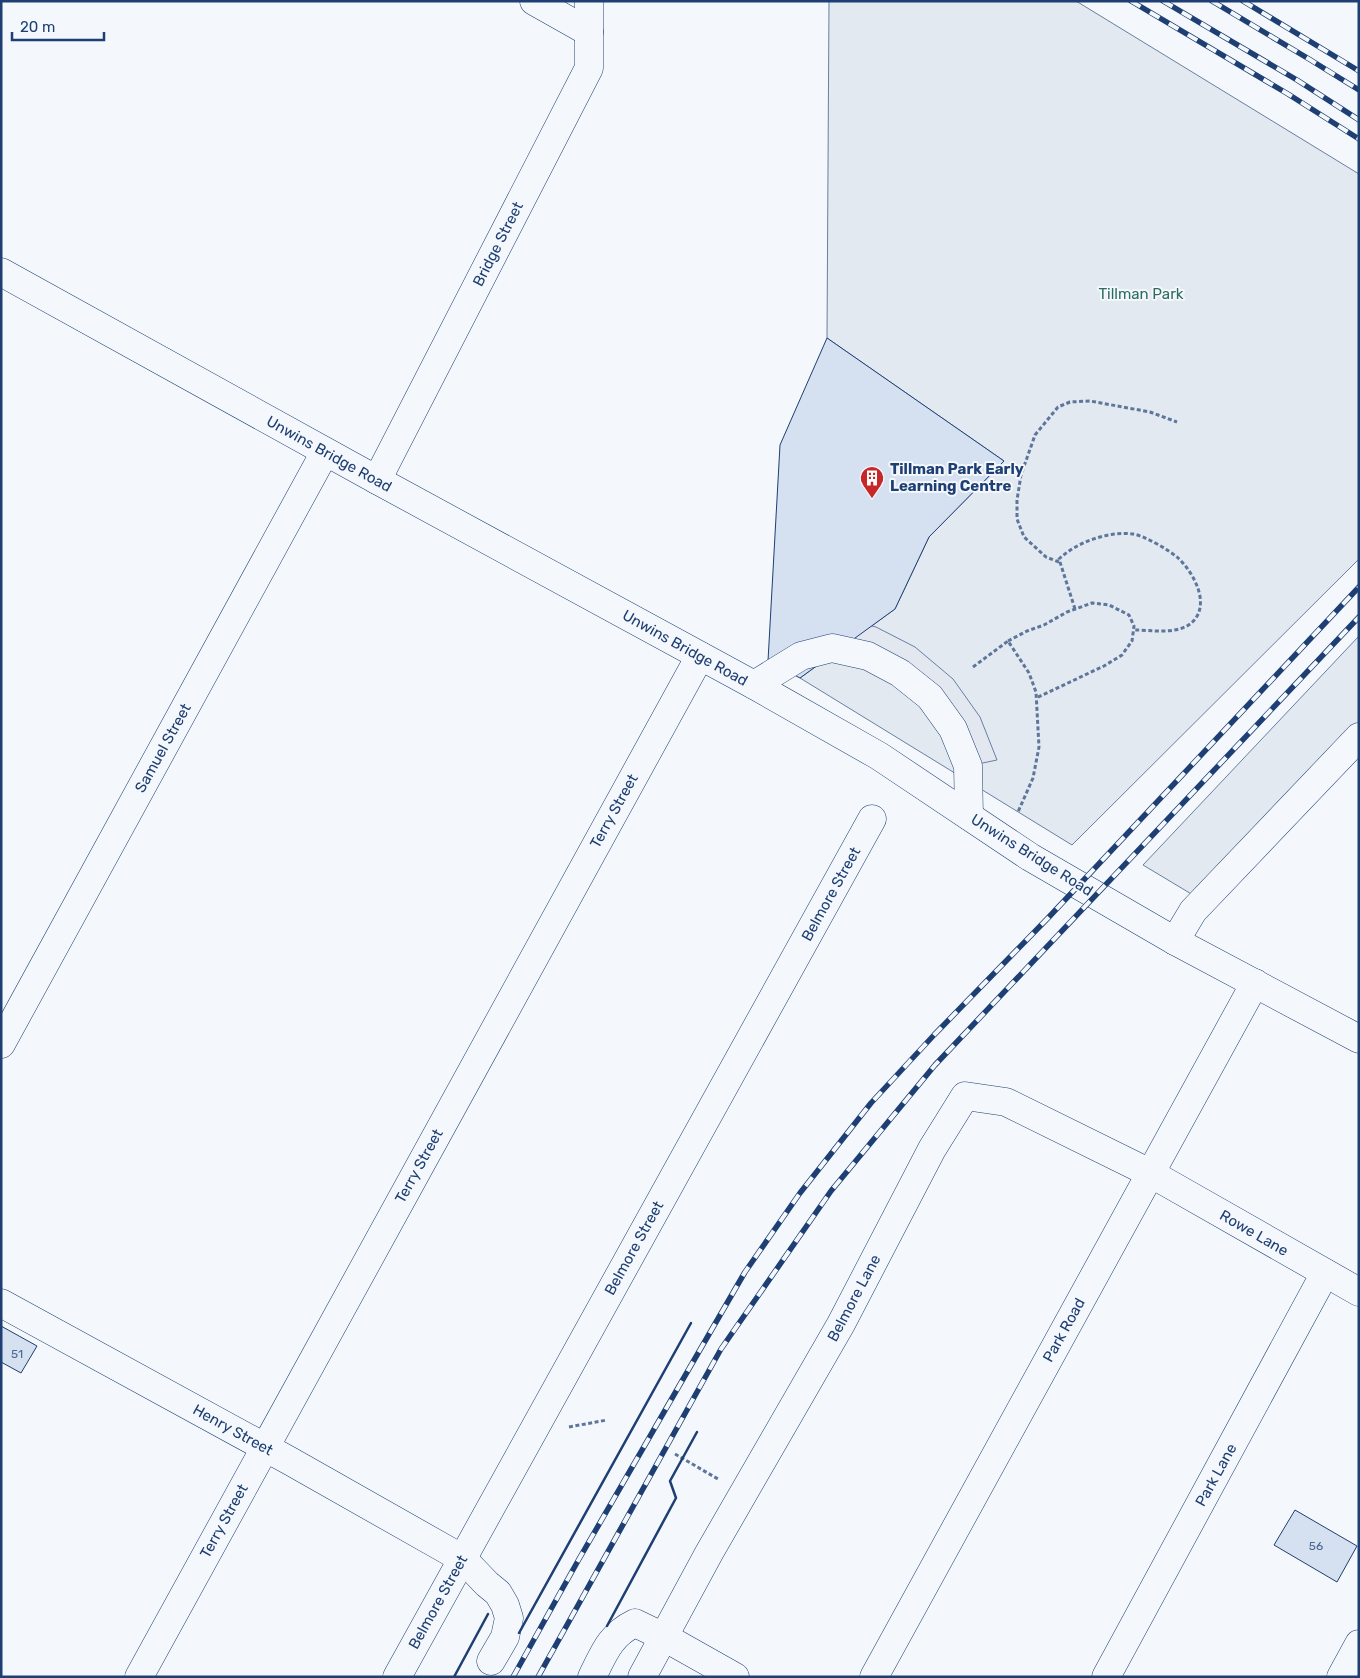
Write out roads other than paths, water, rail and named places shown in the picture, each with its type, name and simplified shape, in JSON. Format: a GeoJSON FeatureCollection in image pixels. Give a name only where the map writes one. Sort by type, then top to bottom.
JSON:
{"type":"FeatureCollection","features":[{"type":"Feature","properties":{"kind":"street"},"geometry":{"type":"LineString","coordinates":[[534,1],[589,32]]}},
{"type":"Feature","properties":{"kind":"street","name":"Bridge Street"},"geometry":{"type":"LineString","coordinates":[[377,480],[589,68],[589,1]]}},
{"type":"Feature","properties":{"kind":"street","name":"Unwins Bridge Road"},"geometry":{"type":"LineString","coordinates":[[1,272],[325,452],[754,685],[879,756],[1030,856],[1175,941],[1359,1039]]}},
{"type":"Feature","properties":{"kind":"street","name":"Samuel Street"},"geometry":{"type":"LineString","coordinates":[[1,1044],[325,452]]}},
{"type":"Feature","properties":{"kind":"street"},"geometry":{"type":"LineString","coordinates":[[754,685],[801,656],[832,648],[868,656],[900,673],[930,698],[954,729],[968,766],[969,816]]}},
{"type":"Feature","properties":{"kind":"street","name":"Terry Street"},"geometry":{"type":"LineString","coordinates":[[139,1677],[700,656]]}},
{"type":"Feature","properties":{"kind":"street"},"geometry":{"type":"LineString","coordinates":[[1175,941],[1193,911],[1359,737]]}},
{"type":"Feature","properties":{"kind":"street","name":"Belmore Street"},"geometry":{"type":"LineString","coordinates":[[397,1677],[527,1439],[872,819]]}},
{"type":"Feature","properties":{"kind":"street","name":"Park Road"},"geometry":{"type":"LineString","coordinates":[[874,1677],[1255,983]]}},
{"type":"Feature","properties":{"kind":"street","name":"Belmore Lane"},"geometry":{"type":"LineString","coordinates":[[642,1677],[743,1493],[841,1324],[932,1148],[965,1096],[1006,1102],[1150,1173]]}},
{"type":"Feature","properties":{"kind":"street","name":"Rowe Lane"},"geometry":{"type":"LineString","coordinates":[[1150,1173],[1359,1292]]}},
{"type":"Feature","properties":{"kind":"street","name":"Park Lane"},"geometry":{"type":"LineString","coordinates":[[1106,1677],[1325,1273]]}},
{"type":"Feature","properties":{"kind":"street","name":"Henry Street"},"geometry":{"type":"LineString","coordinates":[[1,1303],[265,1447],[463,1559],[498,1593],[509,1618],[505,1637],[491,1661]]}},
{"type":"Feature","properties":{"kind":"street"},"geometry":{"type":"LineString","coordinates":[[592,1677],[611,1640],[622,1629],[635,1623],[735,1677]]}},
{"type":"Feature","properties":{"kind":"street"},"geometry":{"type":"LineString","coordinates":[[1341,1677],[1359,1644]]}},
{"type":"Feature","properties":{"kind":"railway"},"geometry":{"type":"LineString","coordinates":[[1131,1],[1288,94],[1359,139]]}},
{"type":"Feature","properties":{"kind":"railway"},"geometry":{"type":"LineString","coordinates":[[1163,1],[1297,80],[1359,120]]}},
{"type":"Feature","properties":{"kind":"railway"},"geometry":{"type":"LineString","coordinates":[[1212,1],[1359,90]]}},
{"type":"Feature","properties":{"kind":"railway"},"geometry":{"type":"LineString","coordinates":[[1243,1],[1359,71]]}},
{"type":"Feature","properties":{"kind":"railway"},"geometry":{"type":"LineString","coordinates":[[513,1677],[745,1272],[800,1193],[871,1103],[1359,587]]}},
{"type":"Feature","properties":{"kind":"railway"},"geometry":{"type":"LineString","coordinates":[[538,1677],[721,1349],[831,1191],[935,1065],[1359,617]]}},
{"type":"Feature","properties":{"kind":"place","name":"Tillman Park Early Learning Centre"},"geometry":{"type":"Point","coordinates":[872,499]}},
{"type":"Feature","properties":{"kind":"park label","name":"Tillman Park"},"geometry":{"type":"Point","coordinates":[1141,294]}}]}
